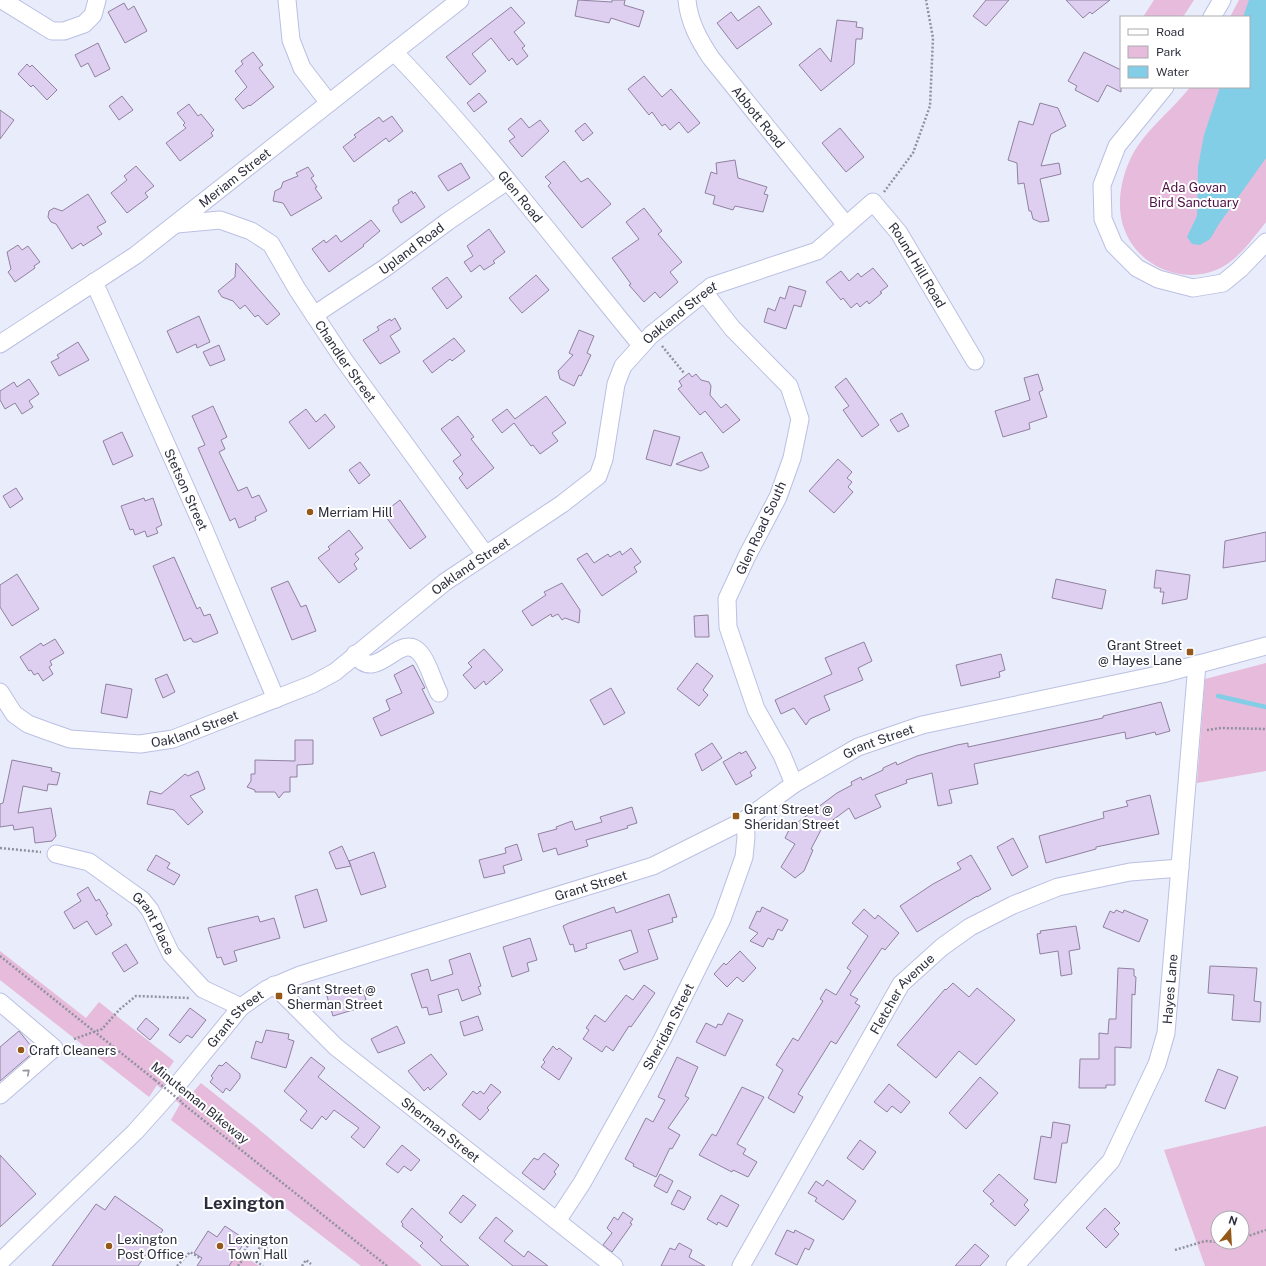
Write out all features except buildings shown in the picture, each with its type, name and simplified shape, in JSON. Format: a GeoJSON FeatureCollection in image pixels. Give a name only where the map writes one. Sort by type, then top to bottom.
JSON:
{"type":"FeatureCollection","features":[{"type":"Feature","properties":{"kind":"street"},"geometry":{"type":"LineString","coordinates":[[2,0],[52,31],[64,31],[84,24],[93,15],[97,0]]}},
{"type":"Feature","properties":{"kind":"street"},"geometry":{"type":"LineString","coordinates":[[287,0],[291,40],[302,68],[329,103]]}},
{"type":"Feature","properties":{"kind":"street","name":"Meriam Street"},"geometry":{"type":"LineString","coordinates":[[0,344],[136,256],[460,0]]}},
{"type":"Feature","properties":{"kind":"street","name":"Abbott Road"},"geometry":{"type":"LineString","coordinates":[[687,0],[692,24],[701,43],[711,58],[846,225]]}},
{"type":"Feature","properties":{"kind":"street"},"geometry":{"type":"LineString","coordinates":[[1213,16],[1222,0]]}},
{"type":"Feature","properties":{"kind":"street","name":"Glen Road"},"geometry":{"type":"LineString","coordinates":[[394,52],[446,108],[507,180],[641,345]]}},
{"type":"Feature","properties":{"kind":"street"},"geometry":{"type":"LineString","coordinates":[[1164,88],[1117,146],[1102,185],[1103,219],[1114,245],[1137,268],[1158,279],[1193,288],[1223,283],[1240,269],[1266,242]]}},
{"type":"Feature","properties":{"kind":"street","name":"Upland Road"},"geometry":{"type":"LineString","coordinates":[[314,315],[386,268],[447,222],[507,180]]}},
{"type":"Feature","properties":{"kind":"street"},"geometry":{"type":"LineString","coordinates":[[846,225],[873,202]]}},
{"type":"Feature","properties":{"kind":"street","name":"Round Hill Road"},"geometry":{"type":"LineString","coordinates":[[873,202],[899,233],[975,362]]}},
{"type":"Feature","properties":{"kind":"street","name":"Chandler Street"},"geometry":{"type":"LineString","coordinates":[[177,224],[220,220],[251,231],[271,244],[314,315],[344,360],[436,484],[484,554]]}},
{"type":"Feature","properties":{"kind":"street","name":"Oakland Street"},"geometry":{"type":"LineString","coordinates":[[0,692],[14,714],[28,724],[70,739],[140,744],[173,739],[314,684],[335,672],[355,654],[445,582],[484,554],[566,501],[598,476],[604,459],[616,384],[623,366],[641,345],[712,286],[777,266],[817,251],[846,225]]}},
{"type":"Feature","properties":{"kind":"street","name":"Stetson Street"},"geometry":{"type":"LineString","coordinates":[[94,282],[202,525],[276,699]]}},
{"type":"Feature","properties":{"kind":"street","name":"Glen Road South"},"geometry":{"type":"LineString","coordinates":[[704,292],[732,328],[789,386],[800,419],[792,458],[778,497],[727,599],[728,627],[756,709],[782,755],[794,784]]}},
{"type":"Feature","properties":{"kind":"street","name":"Grant Street"},"geometry":{"type":"LineString","coordinates":[[0,1262],[135,1132],[178,1084],[241,1007],[274,985],[327,966],[653,866],[744,820],[794,784],[858,747],[922,725],[1162,674],[1266,646]]}},
{"type":"Feature","properties":{"kind":"street"},"geometry":{"type":"LineString","coordinates":[[355,654],[360,662],[365,665],[372,665],[383,661],[401,649],[413,648],[420,653],[439,693]]}},
{"type":"Feature","properties":{"kind":"street","name":"Hayes Lane"},"geometry":{"type":"LineString","coordinates":[[1015,1266],[1111,1161],[1157,1064],[1166,1033],[1197,664]]}},
{"type":"Feature","properties":{"kind":"street","name":"Sheridan Street"},"geometry":{"type":"LineString","coordinates":[[557,1221],[582,1183],[662,1040],[722,919],[744,857],[746,837],[744,820]]}},
{"type":"Feature","properties":{"kind":"street","name":"Grant Place"},"geometry":{"type":"LineString","coordinates":[[56,854],[89,862],[142,900],[150,910],[171,954],[203,989],[241,1007]]}},
{"type":"Feature","properties":{"kind":"street","name":"Fletcher Avenue"},"geometry":{"type":"LineString","coordinates":[[741,1266],[901,984],[942,947],[970,927],[1013,905],[1064,886],[1130,872],[1180,868]]}},
{"type":"Feature","properties":{"kind":"street","name":"Sherman Street"},"geometry":{"type":"LineString","coordinates":[[274,985],[336,1047],[614,1266]]}},
{"type":"Feature","properties":{"kind":"street"},"geometry":{"type":"LineString","coordinates":[[0,1095],[54,1048],[5,1006]]}},
{"type":"Feature","properties":{"kind":"path"},"geometry":{"type":"LineString","coordinates":[[873,202],[890,185],[914,153],[930,106],[933,38],[926,0]]}},
{"type":"Feature","properties":{"kind":"path"},"geometry":{"type":"LineString","coordinates":[[660,344],[684,373]]}},
{"type":"Feature","properties":{"kind":"path"},"geometry":{"type":"LineString","coordinates":[[1192,732],[1221,728],[1266,729]]}},
{"type":"Feature","properties":{"kind":"path"},"geometry":{"type":"LineString","coordinates":[[0,848],[56,854]]}},
{"type":"Feature","properties":{"kind":"path","name":"Minuteman Bikeway"},"geometry":{"type":"LineString","coordinates":[[0,956],[387,1266]]}},
{"type":"Feature","properties":{"kind":"path"},"geometry":{"type":"LineString","coordinates":[[74,1039],[102,1029],[120,1009],[136,996],[196,998],[209,992]]}},
{"type":"Feature","properties":{"kind":"path"},"geometry":{"type":"LineString","coordinates":[[1250,1235],[1266,1230]]}},
{"type":"Feature","properties":{"kind":"path"},"geometry":{"type":"LineString","coordinates":[[252,1238],[243,1253],[262,1266]]}},
{"type":"Feature","properties":{"kind":"path"},"geometry":{"type":"LineString","coordinates":[[1175,1250],[1204,1241],[1210,1241]]}},
{"type":"Feature","properties":{"kind":"path"},"geometry":{"type":"LineString","coordinates":[[252,1259],[260,1247],[274,1249]]}},
{"type":"Feature","properties":{"kind":"path"},"geometry":{"type":"LineString","coordinates":[[177,1266],[190,1252],[200,1258]]}},
{"type":"Feature","properties":{"kind":"path"},"geometry":{"type":"LineString","coordinates":[[238,1266],[246,1255]]}},
{"type":"Feature","properties":{"kind":"path"},"geometry":{"type":"LineString","coordinates":[[302,1266],[306,1260],[311,1264]]}},
{"type":"Feature","properties":{"kind":"green space"},"geometry":{"type":"Polygon","coordinates":[[[1154,0],[1194,0],[1184,16],[1144,16],[1154,0]]]}},
{"type":"Feature","properties":{"kind":"green space","name":"Ada Govan Bird Sanctuary"},"geometry":{"type":"Polygon","coordinates":[[[1239,0],[1266,0],[1266,222],[1242,252],[1224,266],[1210,272],[1195,275],[1167,271],[1153,264],[1132,244],[1122,223],[1120,205],[1121,187],[1134,151],[1149,132],[1189,88],[1250,88],[1250,16],[1231,16],[1239,0]]]}},
{"type":"Feature","properties":{"kind":"green space"},"geometry":{"type":"Polygon","coordinates":[[[1266,663],[1266,771],[1197,783],[1205,679],[1266,663]]]}},
{"type":"Feature","properties":{"kind":"green space"},"geometry":{"type":"Polygon","coordinates":[[[0,951],[86,1018],[99,1002],[174,1061],[161,1080],[186,1100],[201,1083],[255,1126],[422,1266],[361,1266],[171,1120],[180,1104],[157,1085],[149,1097],[0,980],[0,951]]]}},
{"type":"Feature","properties":{"kind":"green space"},"geometry":{"type":"Polygon","coordinates":[[[1266,1126],[1266,1266],[1205,1266],[1164,1150],[1266,1126]]]}},
{"type":"Feature","properties":{"kind":"green space"},"geometry":{"type":"Polygon","coordinates":[[[238,1252],[259,1266],[229,1266],[238,1252]]]}},
{"type":"Feature","properties":{"kind":"water"},"geometry":{"type":"Polygon","coordinates":[[[1249,0],[1266,0],[1266,158],[1210,239],[1200,245],[1192,244],[1187,237],[1197,216],[1198,167],[1204,135],[1220,88],[1250,88],[1250,16],[1243,16],[1249,0]]]}},
{"type":"Feature","properties":{"kind":"waterway"},"geometry":{"type":"LineString","coordinates":[[1218,696],[1266,707]]}},
{"type":"Feature","properties":{"kind":"place","name":"Merriam Hill"},"geometry":{"type":"Point","coordinates":[310,512]}},
{"type":"Feature","properties":{"kind":"place","name":"Grant Street @ Hayes Lane"},"geometry":{"type":"Point","coordinates":[1190,652]}},
{"type":"Feature","properties":{"kind":"place","name":"Grant Street @ Sheridan Street"},"geometry":{"type":"Point","coordinates":[736,816]}},
{"type":"Feature","properties":{"kind":"place","name":"Grant Street @ Sherman Street"},"geometry":{"type":"Point","coordinates":[279,996]}},
{"type":"Feature","properties":{"kind":"place","name":"Craft Cleaners"},"geometry":{"type":"Point","coordinates":[21,1050]}},
{"type":"Feature","properties":{"kind":"place","name":"Lexington Post Office"},"geometry":{"type":"Point","coordinates":[109,1246]}},
{"type":"Feature","properties":{"kind":"place","name":"Lexington Town Hall"},"geometry":{"type":"Point","coordinates":[220,1246]}},
{"type":"Feature","properties":{"kind":"district","name":"Lexington"},"geometry":{"type":"Point","coordinates":[244,1203]}}]}
